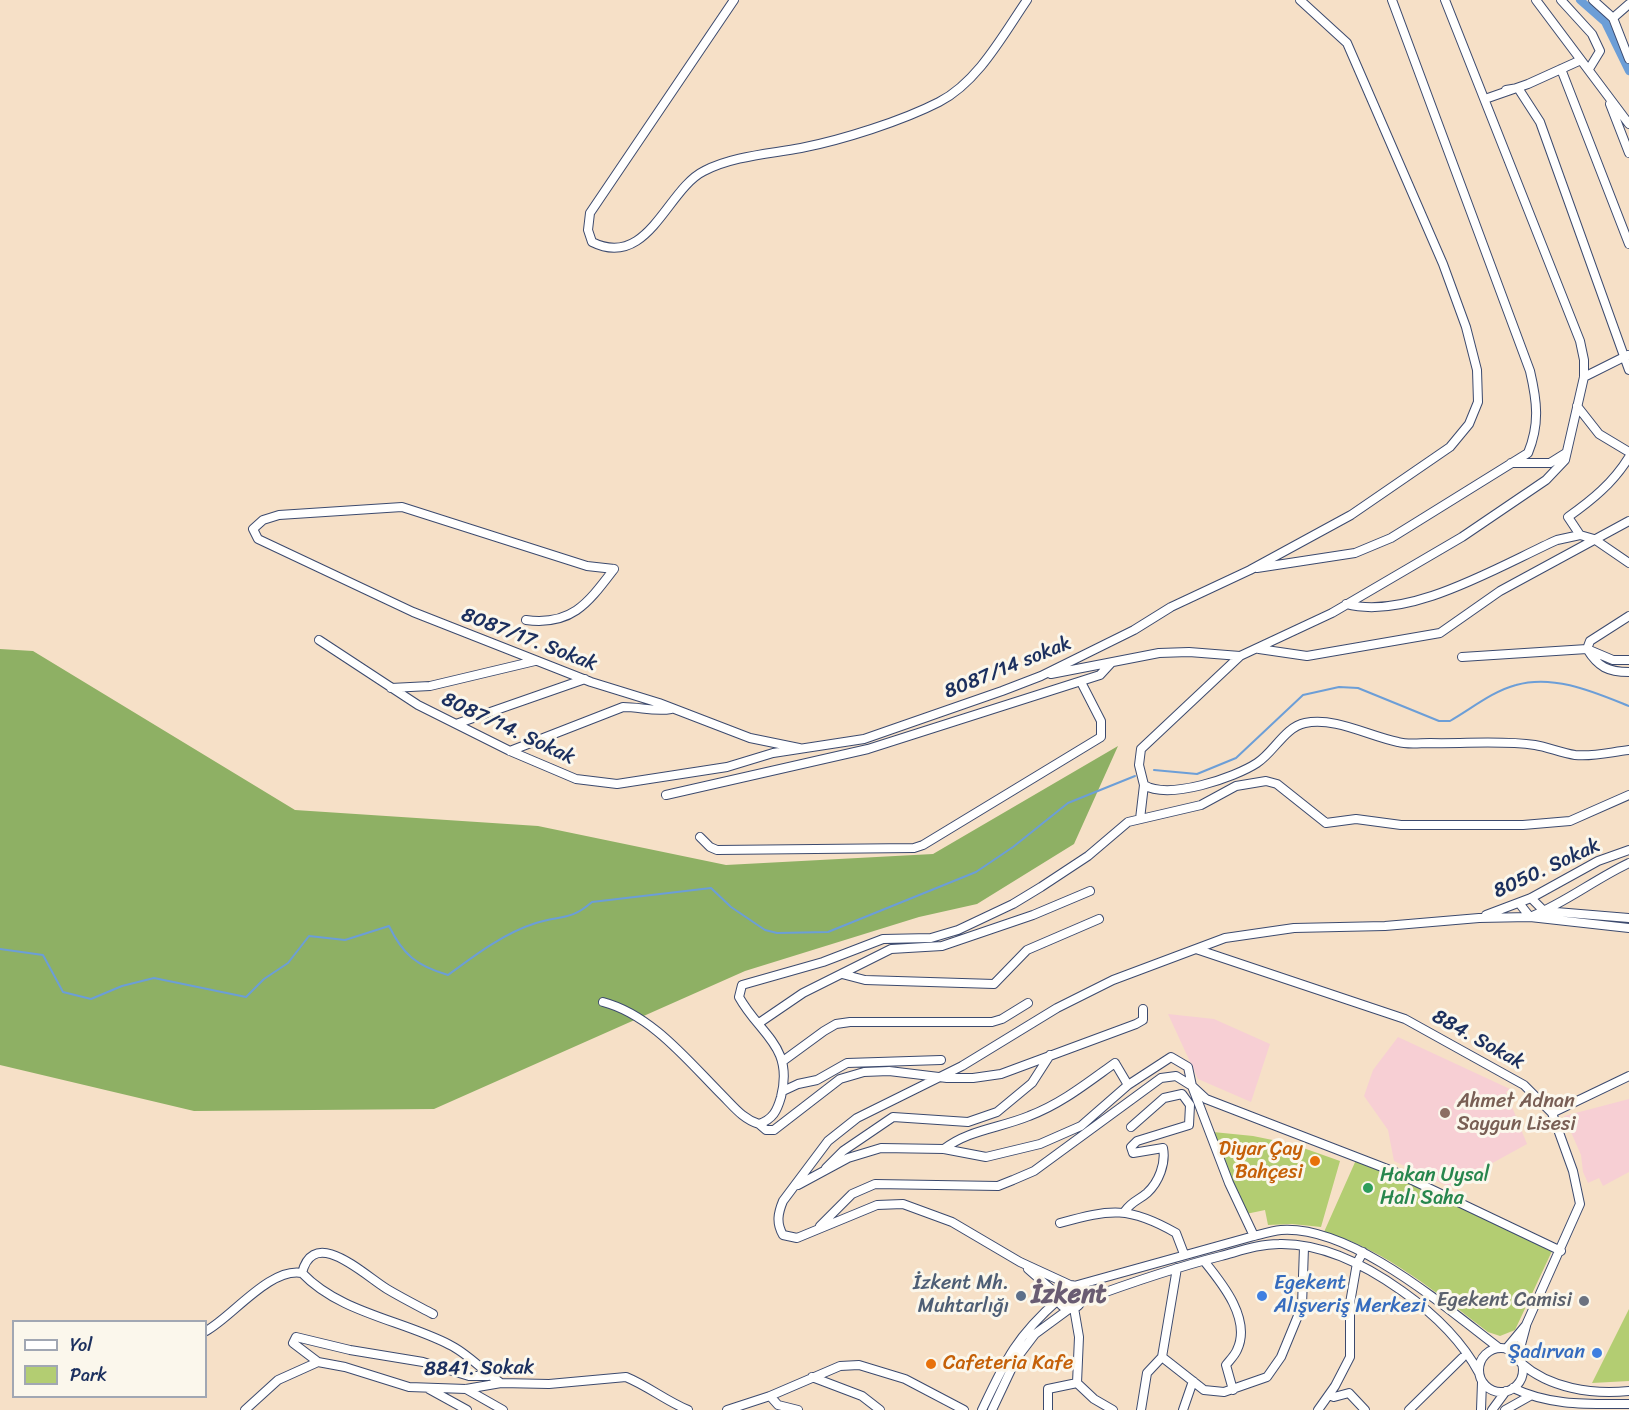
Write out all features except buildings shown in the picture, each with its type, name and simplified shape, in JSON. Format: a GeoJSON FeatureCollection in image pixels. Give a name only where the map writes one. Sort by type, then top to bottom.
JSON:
{"type":"FeatureCollection","features":[{"type":"Feature","properties":{"kind":"street"},"geometry":{"type":"LineString","coordinates":[[734,0],[590,213],[588,230],[592,242],[604,248],[618,248],[631,243],[654,227],[696,175],[717,164],[822,144],[881,125],[940,102],[963,84],[987,57],[1027,0]]}},
{"type":"Feature","properties":{"kind":"street"},"geometry":{"type":"LineString","coordinates":[[1250,570],[1351,515],[1431,462],[1450,447],[1469,424],[1478,402],[1477,370],[1466,327],[1443,264],[1372,94],[1347,43],[1300,0]]}},
{"type":"Feature","properties":{"kind":"street"},"geometry":{"type":"LineString","coordinates":[[1250,570],[1355,553],[1390,538],[1527,453],[1536,433],[1537,402],[1530,371],[1392,0]]}},
{"type":"Feature","properties":{"kind":"street"},"geometry":{"type":"LineString","coordinates":[[1140,819],[1144,785],[1139,765],[1141,749],[1240,656],[1308,626],[1462,537],[1546,480],[1558,469],[1566,453],[1584,377],[1584,360],[1580,341],[1445,0]]}},
{"type":"Feature","properties":{"kind":"street"},"geometry":{"type":"LineString","coordinates":[[1536,0],[1629,124]]}},
{"type":"Feature","properties":{"kind":"street"},"geometry":{"type":"LineString","coordinates":[[1561,0],[1592,34],[1600,51],[1589,69]]}},
{"type":"Feature","properties":{"kind":"street"},"geometry":{"type":"LineString","coordinates":[[1593,0],[1612,18],[1629,59]]}},
{"type":"Feature","properties":{"kind":"street"},"geometry":{"type":"LineString","coordinates":[[1612,18],[1629,4]]}},
{"type":"Feature","properties":{"kind":"street"},"geometry":{"type":"LineString","coordinates":[[1485,99],[1581,60]]}},
{"type":"Feature","properties":{"kind":"street"},"geometry":{"type":"LineString","coordinates":[[1561,69],[1629,244]]}},
{"type":"Feature","properties":{"kind":"street"},"geometry":{"type":"LineString","coordinates":[[1506,90],[1518,88],[1540,122],[1627,356],[1629,370]]}},
{"type":"Feature","properties":{"kind":"street"},"geometry":{"type":"LineString","coordinates":[[1608,97],[1629,153]]}},
{"type":"Feature","properties":{"kind":"street"},"geometry":{"type":"LineString","coordinates":[[1584,377],[1627,356]]}},
{"type":"Feature","properties":{"kind":"street"},"geometry":{"type":"LineString","coordinates":[[1577,406],[1599,434],[1629,452]]}},
{"type":"Feature","properties":{"kind":"street"},"geometry":{"type":"LineString","coordinates":[[1511,463],[1540,465],[1550,463],[1566,453]]}},
{"type":"Feature","properties":{"kind":"street"},"geometry":{"type":"LineString","coordinates":[[1580,535],[1568,517],[1593,499],[1617,477],[1629,457]]}},
{"type":"Feature","properties":{"kind":"street","name":"8087/17. Sokak"},"geometry":{"type":"LineString","coordinates":[[526,620],[547,622],[570,615],[589,602],[614,569],[587,566],[402,507],[279,515],[263,520],[253,529],[258,539],[413,612],[585,679],[750,738],[808,749]]}},
{"type":"Feature","properties":{"kind":"street"},"geometry":{"type":"LineString","coordinates":[[1257,648],[1307,656],[1440,633],[1500,591],[1629,521]]}},
{"type":"Feature","properties":{"kind":"street"},"geometry":{"type":"LineString","coordinates":[[1346,604],[1364,609],[1389,608],[1427,598],[1557,540],[1580,535],[1594,539],[1629,563]]}},
{"type":"Feature","properties":{"kind":"street","name":"8087/14 sokak"},"geometry":{"type":"LineString","coordinates":[[808,749],[864,739],[1041,676],[1134,630],[1209,588],[1250,570]]}},
{"type":"Feature","properties":{"kind":"street"},"geometry":{"type":"LineString","coordinates":[[1587,649],[1590,641],[1629,616]]}},
{"type":"Feature","properties":{"kind":"street","name":"8087/14. Sokak"},"geometry":{"type":"LineString","coordinates":[[319,640],[392,688],[456,724],[510,751],[576,779],[617,784],[727,767],[773,753],[808,749]]}},
{"type":"Feature","properties":{"kind":"street"},"geometry":{"type":"LineString","coordinates":[[1587,649],[1595,662],[1607,670],[1629,672]]}},
{"type":"Feature","properties":{"kind":"street"},"geometry":{"type":"LineString","coordinates":[[1462,657],[1587,649],[1613,660],[1629,660]]}},
{"type":"Feature","properties":{"kind":"street"},"geometry":{"type":"LineString","coordinates":[[1041,676],[1159,653],[1189,652],[1240,656]]}},
{"type":"Feature","properties":{"kind":"street"},"geometry":{"type":"LineString","coordinates":[[392,688],[430,686],[537,661]]}},
{"type":"Feature","properties":{"kind":"street"},"geometry":{"type":"LineString","coordinates":[[666,795],[868,749],[1081,682],[1100,675],[1111,663]]}},
{"type":"Feature","properties":{"kind":"street"},"geometry":{"type":"LineString","coordinates":[[456,724],[585,679]]}},
{"type":"Feature","properties":{"kind":"street"},"geometry":{"type":"LineString","coordinates":[[700,837],[710,847],[717,850],[914,848],[923,845],[1101,737],[1101,721],[1081,682]]}},
{"type":"Feature","properties":{"kind":"street"},"geometry":{"type":"LineString","coordinates":[[510,751],[623,708],[638,707],[655,711],[673,709]]}},
{"type":"Feature","properties":{"kind":"street"},"geometry":{"type":"LineString","coordinates":[[1144,785],[1150,789],[1173,789],[1200,786],[1221,779],[1256,764],[1288,733],[1306,723],[1326,722],[1400,743],[1535,745],[1574,755],[1629,750]]}},
{"type":"Feature","properties":{"kind":"street"},"geometry":{"type":"LineString","coordinates":[[759,1124],[774,1116],[783,1091],[783,1061],[778,1048],[740,997],[742,986],[749,981],[823,962],[883,939],[931,938],[958,930],[1013,904],[1089,856],[1128,822],[1201,805],[1236,786],[1266,781],[1289,792],[1326,824],[1356,819],[1401,825],[1523,825],[1570,821],[1629,795]]}},
{"type":"Feature","properties":{"kind":"street","name":"8050. Sokak"},"geometry":{"type":"LineString","coordinates":[[1479,918],[1531,898],[1598,861],[1629,850]]}},
{"type":"Feature","properties":{"kind":"street","name":"8050. Sokak"},"geometry":{"type":"LineString","coordinates":[[1530,917],[1544,911],[1598,877],[1629,863]]}},
{"type":"Feature","properties":{"kind":"street"},"geometry":{"type":"LineString","coordinates":[[759,1023],[803,993],[891,949],[942,946],[1033,915],[1090,891]]}},
{"type":"Feature","properties":{"kind":"street"},"geometry":{"type":"LineString","coordinates":[[1531,898],[1544,911],[1627,917]]}},
{"type":"Feature","properties":{"kind":"street"},"geometry":{"type":"LineString","coordinates":[[1519,903],[1530,917]]}},
{"type":"Feature","properties":{"kind":"street"},"geometry":{"type":"LineString","coordinates":[[1081,1301],[1080,1290],[1020,1262],[952,1222],[903,1204],[877,1205],[797,1238],[787,1237],[780,1229],[778,1212],[783,1201],[828,1141],[857,1118],[962,1065],[1113,980],[1225,938],[1294,928],[1385,927],[1479,918],[1530,917],[1629,928]]}},
{"type":"Feature","properties":{"kind":"street"},"geometry":{"type":"LineString","coordinates":[[842,974],[865,980],[994,984],[1027,950],[1099,919]]}},
{"type":"Feature","properties":{"kind":"street","name":"884. Sokak"},"geometry":{"type":"LineString","coordinates":[[1196,949],[1405,1018],[1524,1085],[1552,1113],[1573,1171],[1580,1204],[1561,1251],[1526,1325],[1520,1360]]}},
{"type":"Feature","properties":{"kind":"street"},"geometry":{"type":"LineString","coordinates":[[603,1002],[621,1007],[643,1020],[738,1112],[766,1130],[774,1130],[799,1113],[827,1087],[840,1079],[856,1074],[889,1071],[935,1078],[973,1078],[1001,1074],[1136,1024],[1143,1020],[1143,1009]]}},
{"type":"Feature","properties":{"kind":"street"},"geometry":{"type":"LineString","coordinates":[[783,1061],[836,1024],[850,1022],[992,1022],[1002,1019],[1028,1003]]}},
{"type":"Feature","properties":{"kind":"street"},"geometry":{"type":"LineString","coordinates":[[824,1170],[843,1151],[893,1117],[968,1122],[997,1112],[1032,1083],[1051,1054]]}},
{"type":"Feature","properties":{"kind":"street"},"geometry":{"type":"LineString","coordinates":[[795,1186],[848,1158],[881,1148],[944,1149],[986,1157],[1040,1144],[1081,1126],[1128,1085],[1171,1057],[1188,1067],[1192,1086],[1229,1183],[1254,1236]]}},
{"type":"Feature","properties":{"kind":"street"},"geometry":{"type":"LineString","coordinates":[[783,1091],[798,1084],[817,1080],[847,1063],[941,1060]]}},
{"type":"Feature","properties":{"kind":"street"},"geometry":{"type":"LineString","coordinates":[[944,1149],[959,1137],[1030,1116],[1064,1100],[1114,1063],[1128,1085]]}},
{"type":"Feature","properties":{"kind":"street"},"geometry":{"type":"LineString","coordinates":[[817,1229],[852,1194],[875,1184],[998,1186],[1034,1171],[1161,1078],[1176,1076],[1206,1099],[1395,1172],[1561,1251]]}},
{"type":"Feature","properties":{"kind":"street"},"geometry":{"type":"LineString","coordinates":[[1552,1113],[1629,1076]]}},
{"type":"Feature","properties":{"kind":"street"},"geometry":{"type":"LineString","coordinates":[[1125,1211],[1131,1202],[1147,1193],[1164,1165],[1163,1148],[1133,1153],[1131,1147],[1137,1141],[1189,1125],[1190,1105],[1182,1094],[1164,1098],[1131,1126]]}},
{"type":"Feature","properties":{"kind":"street"},"geometry":{"type":"LineString","coordinates":[[1060,1223],[1104,1212],[1125,1211],[1156,1221],[1176,1233],[1184,1254]]}},
{"type":"Feature","properties":{"kind":"street"},"geometry":{"type":"LineString","coordinates":[[1072,1308],[1061,1305],[1059,1298],[1061,1289],[1254,1236],[1280,1230],[1302,1231],[1338,1241],[1363,1252],[1411,1282],[1520,1360],[1533,1374],[1552,1383],[1588,1390],[1629,1390]]}},
{"type":"Feature","properties":{"kind":"street"},"geometry":{"type":"LineString","coordinates":[[992,1410],[1016,1359],[1035,1334],[1081,1301],[1177,1268],[1259,1246],[1280,1244],[1304,1247],[1357,1263],[1382,1277],[1422,1305],[1464,1346],[1480,1377],[1492,1390],[1510,1390],[1571,1404],[1629,1404]]}},
{"type":"Feature","properties":{"kind":"street"},"geometry":{"type":"LineString","coordinates":[[1162,1357],[1204,1390],[1224,1392],[1267,1377],[1281,1357],[1302,1306],[1304,1247]]}},
{"type":"Feature","properties":{"kind":"street"},"geometry":{"type":"LineString","coordinates":[[1318,1410],[1329,1395],[1350,1356],[1350,1303],[1357,1263],[1363,1252]]}},
{"type":"Feature","properties":{"kind":"street"},"geometry":{"type":"LineString","coordinates":[[302,1274],[305,1262],[311,1256],[333,1254],[389,1291],[433,1314]]}},
{"type":"Feature","properties":{"kind":"street"},"geometry":{"type":"LineString","coordinates":[[1204,1261],[1221,1281],[1240,1318],[1239,1348],[1227,1365],[1233,1390]]}},
{"type":"Feature","properties":{"kind":"street"},"geometry":{"type":"LineString","coordinates":[[1020,1262],[1059,1298]]}},
{"type":"Feature","properties":{"kind":"street"},"geometry":{"type":"LineString","coordinates":[[1141,1410],[1147,1373],[1162,1357],[1177,1268]]}},
{"type":"Feature","properties":{"kind":"street"},"geometry":{"type":"LineString","coordinates":[[207,1330],[281,1275],[294,1272],[302,1274],[341,1302],[418,1330],[458,1349],[501,1383]]}},
{"type":"Feature","properties":{"kind":"street"},"geometry":{"type":"LineString","coordinates":[[982,1410],[1009,1352],[1030,1324],[1059,1298]]}},
{"type":"Feature","properties":{"kind":"street"},"geometry":{"type":"LineString","coordinates":[[1072,1308],[1079,1337],[1077,1383],[1094,1399],[1113,1410]]}},
{"type":"Feature","properties":{"kind":"street","name":"884. Sokak"},"geometry":{"type":"LineString","coordinates":[[1503,1348],[1526,1325]]}},
{"type":"Feature","properties":{"kind":"street"},"geometry":{"type":"LineString","coordinates":[[318,1362],[296,1348],[293,1342],[296,1336],[350,1350],[423,1362],[469,1376],[490,1376]]}},
{"type":"Feature","properties":{"kind":"street"},"geometry":{"type":"LineString","coordinates":[[1481,1410],[1479,1366],[1486,1354],[1503,1348]]}},
{"type":"Feature","properties":{"kind":"street"},"geometry":{"type":"LineString","coordinates":[[1409,1410],[1462,1358]]}},
{"type":"Feature","properties":{"kind":"street"},"geometry":{"type":"LineString","coordinates":[[1492,1410],[1521,1377],[1520,1360]]}},
{"type":"Feature","properties":{"kind":"street"},"geometry":{"type":"LineString","coordinates":[[245,1410],[278,1380],[318,1362]]}},
{"type":"Feature","properties":{"kind":"street","name":"8841. Sokak"},"geometry":{"type":"LineString","coordinates":[[318,1362],[345,1367],[409,1387],[466,1389],[501,1383],[549,1384],[626,1377],[638,1382],[668,1402],[688,1410]]}},
{"type":"Feature","properties":{"kind":"street"},"geometry":{"type":"LineString","coordinates":[[727,1410],[770,1396],[840,1366],[859,1365],[905,1379],[964,1410]]}},
{"type":"Feature","properties":{"kind":"street"},"geometry":{"type":"LineString","coordinates":[[812,1377],[862,1396],[880,1410]]}},
{"type":"Feature","properties":{"kind":"street"},"geometry":{"type":"LineString","coordinates":[[1183,1410],[1192,1381]]}},
{"type":"Feature","properties":{"kind":"street"},"geometry":{"type":"LineString","coordinates":[[1048,1410],[1048,1389],[1077,1383]]}},
{"type":"Feature","properties":{"kind":"street"},"geometry":{"type":"LineString","coordinates":[[426,1387],[467,1410]]}},
{"type":"Feature","properties":{"kind":"street"},"geometry":{"type":"LineString","coordinates":[[466,1389],[503,1410]]}},
{"type":"Feature","properties":{"kind":"street"},"geometry":{"type":"LineString","coordinates":[[1329,1395],[1334,1397],[1349,1393],[1365,1410]]}},
{"type":"Feature","properties":{"kind":"street"},"geometry":{"type":"LineString","coordinates":[[770,1396],[778,1405],[797,1410]]}},
{"type":"Feature","properties":{"kind":"street"},"geometry":{"type":"LineString","coordinates":[[1505,1410],[1530,1396]]}},
{"type":"Feature","properties":{"kind":"street"},"geometry":{"type":"LineString","coordinates":[[1562,1410],[1571,1404]]}},
{"type":"Feature","properties":{"kind":"shaded area"},"geometry":{"type":"Polygon","coordinates":[[[1168,1014],[1214,1019],[1270,1044],[1251,1102],[1198,1079],[1168,1014]]]}},
{"type":"Feature","properties":{"kind":"shaded area","name":"Ahmet Adnan Saygun Lisesi"},"geometry":{"type":"Polygon","coordinates":[[[1398,1037],[1510,1089],[1506,1092],[1527,1144],[1449,1187],[1394,1161],[1388,1130],[1364,1096],[1373,1070],[1398,1037]]]}},
{"type":"Feature","properties":{"kind":"shaded area"},"geometry":{"type":"Polygon","coordinates":[[[1629,1099],[1629,1172],[1603,1186],[1599,1178],[1588,1183],[1583,1172],[1581,1155],[1564,1116],[1629,1099]]]}},
{"type":"Feature","properties":{"kind":"green space"},"geometry":{"type":"Polygon","coordinates":[[[0,649],[33,651],[295,810],[538,826],[726,865],[933,854],[1118,746],[1074,844],[977,904],[919,917],[745,971],[434,1109],[194,1111],[0,1065],[0,649]]]}},
{"type":"Feature","properties":{"kind":"green space"},"geometry":{"type":"Polygon","coordinates":[[[1213,1132],[1253,1136],[1292,1144],[1340,1161],[1321,1227],[1292,1224],[1268,1225],[1265,1210],[1246,1214],[1213,1132]]]}},
{"type":"Feature","properties":{"kind":"green space"},"geometry":{"type":"Polygon","coordinates":[[[1356,1160],[1419,1186],[1552,1251],[1515,1330],[1500,1336],[1488,1332],[1390,1261],[1368,1249],[1324,1232],[1356,1160]]]}},
{"type":"Feature","properties":{"kind":"green space"},"geometry":{"type":"Polygon","coordinates":[[[1629,1309],[1629,1381],[1592,1383],[1629,1309]]]}},
{"type":"Feature","properties":{"kind":"waterway"},"geometry":{"type":"LineString","coordinates":[[1580,0],[1605,22],[1629,71]]}},
{"type":"Feature","properties":{"kind":"waterway"},"geometry":{"type":"LineString","coordinates":[[1154,770],[1197,774],[1236,758],[1303,695],[1339,687],[1358,688],[1439,721],[1450,721],[1499,691],[1530,682],[1574,686],[1629,706]]}},
{"type":"Feature","properties":{"kind":"waterway"},"geometry":{"type":"LineString","coordinates":[[0,949],[43,955],[63,992],[91,999],[122,986],[154,978],[246,997],[264,979],[288,963],[309,936],[345,940],[389,926],[400,945],[412,958],[428,968],[448,975],[490,945],[524,927],[571,915],[592,902],[711,888],[731,907],[765,930],[777,933],[828,932],[976,872],[1013,847],[1068,803],[1135,776]]}},
{"type":"Feature","properties":{"kind":"place","name":"Ahmet Adnan Saygun Lisesi"},"geometry":{"type":"Point","coordinates":[1445,1113]}},
{"type":"Feature","properties":{"kind":"place","name":"Diyar Çay Bahçesi"},"geometry":{"type":"Point","coordinates":[1315,1161]}},
{"type":"Feature","properties":{"kind":"place","name":"Hakan Uysal Halı Saha"},"geometry":{"type":"Point","coordinates":[1368,1188]}},
{"type":"Feature","properties":{"kind":"place","name":"İzkent Mh. Muhtarlığı"},"geometry":{"type":"Point","coordinates":[1021,1296]}},
{"type":"Feature","properties":{"kind":"place","name":"Egekent Alışveriş Merkezi"},"geometry":{"type":"Point","coordinates":[1262,1296]}},
{"type":"Feature","properties":{"kind":"place","name":"Egekent Camisi"},"geometry":{"type":"Point","coordinates":[1584,1301]}},
{"type":"Feature","properties":{"kind":"place","name":"Şadırvan"},"geometry":{"type":"Point","coordinates":[1597,1353]}},
{"type":"Feature","properties":{"kind":"place","name":"Cafeteria Kafe"},"geometry":{"type":"Point","coordinates":[931,1364]}},
{"type":"Feature","properties":{"kind":"district","name":"İzkent"},"geometry":{"type":"Point","coordinates":[1069,1295]}}]}
